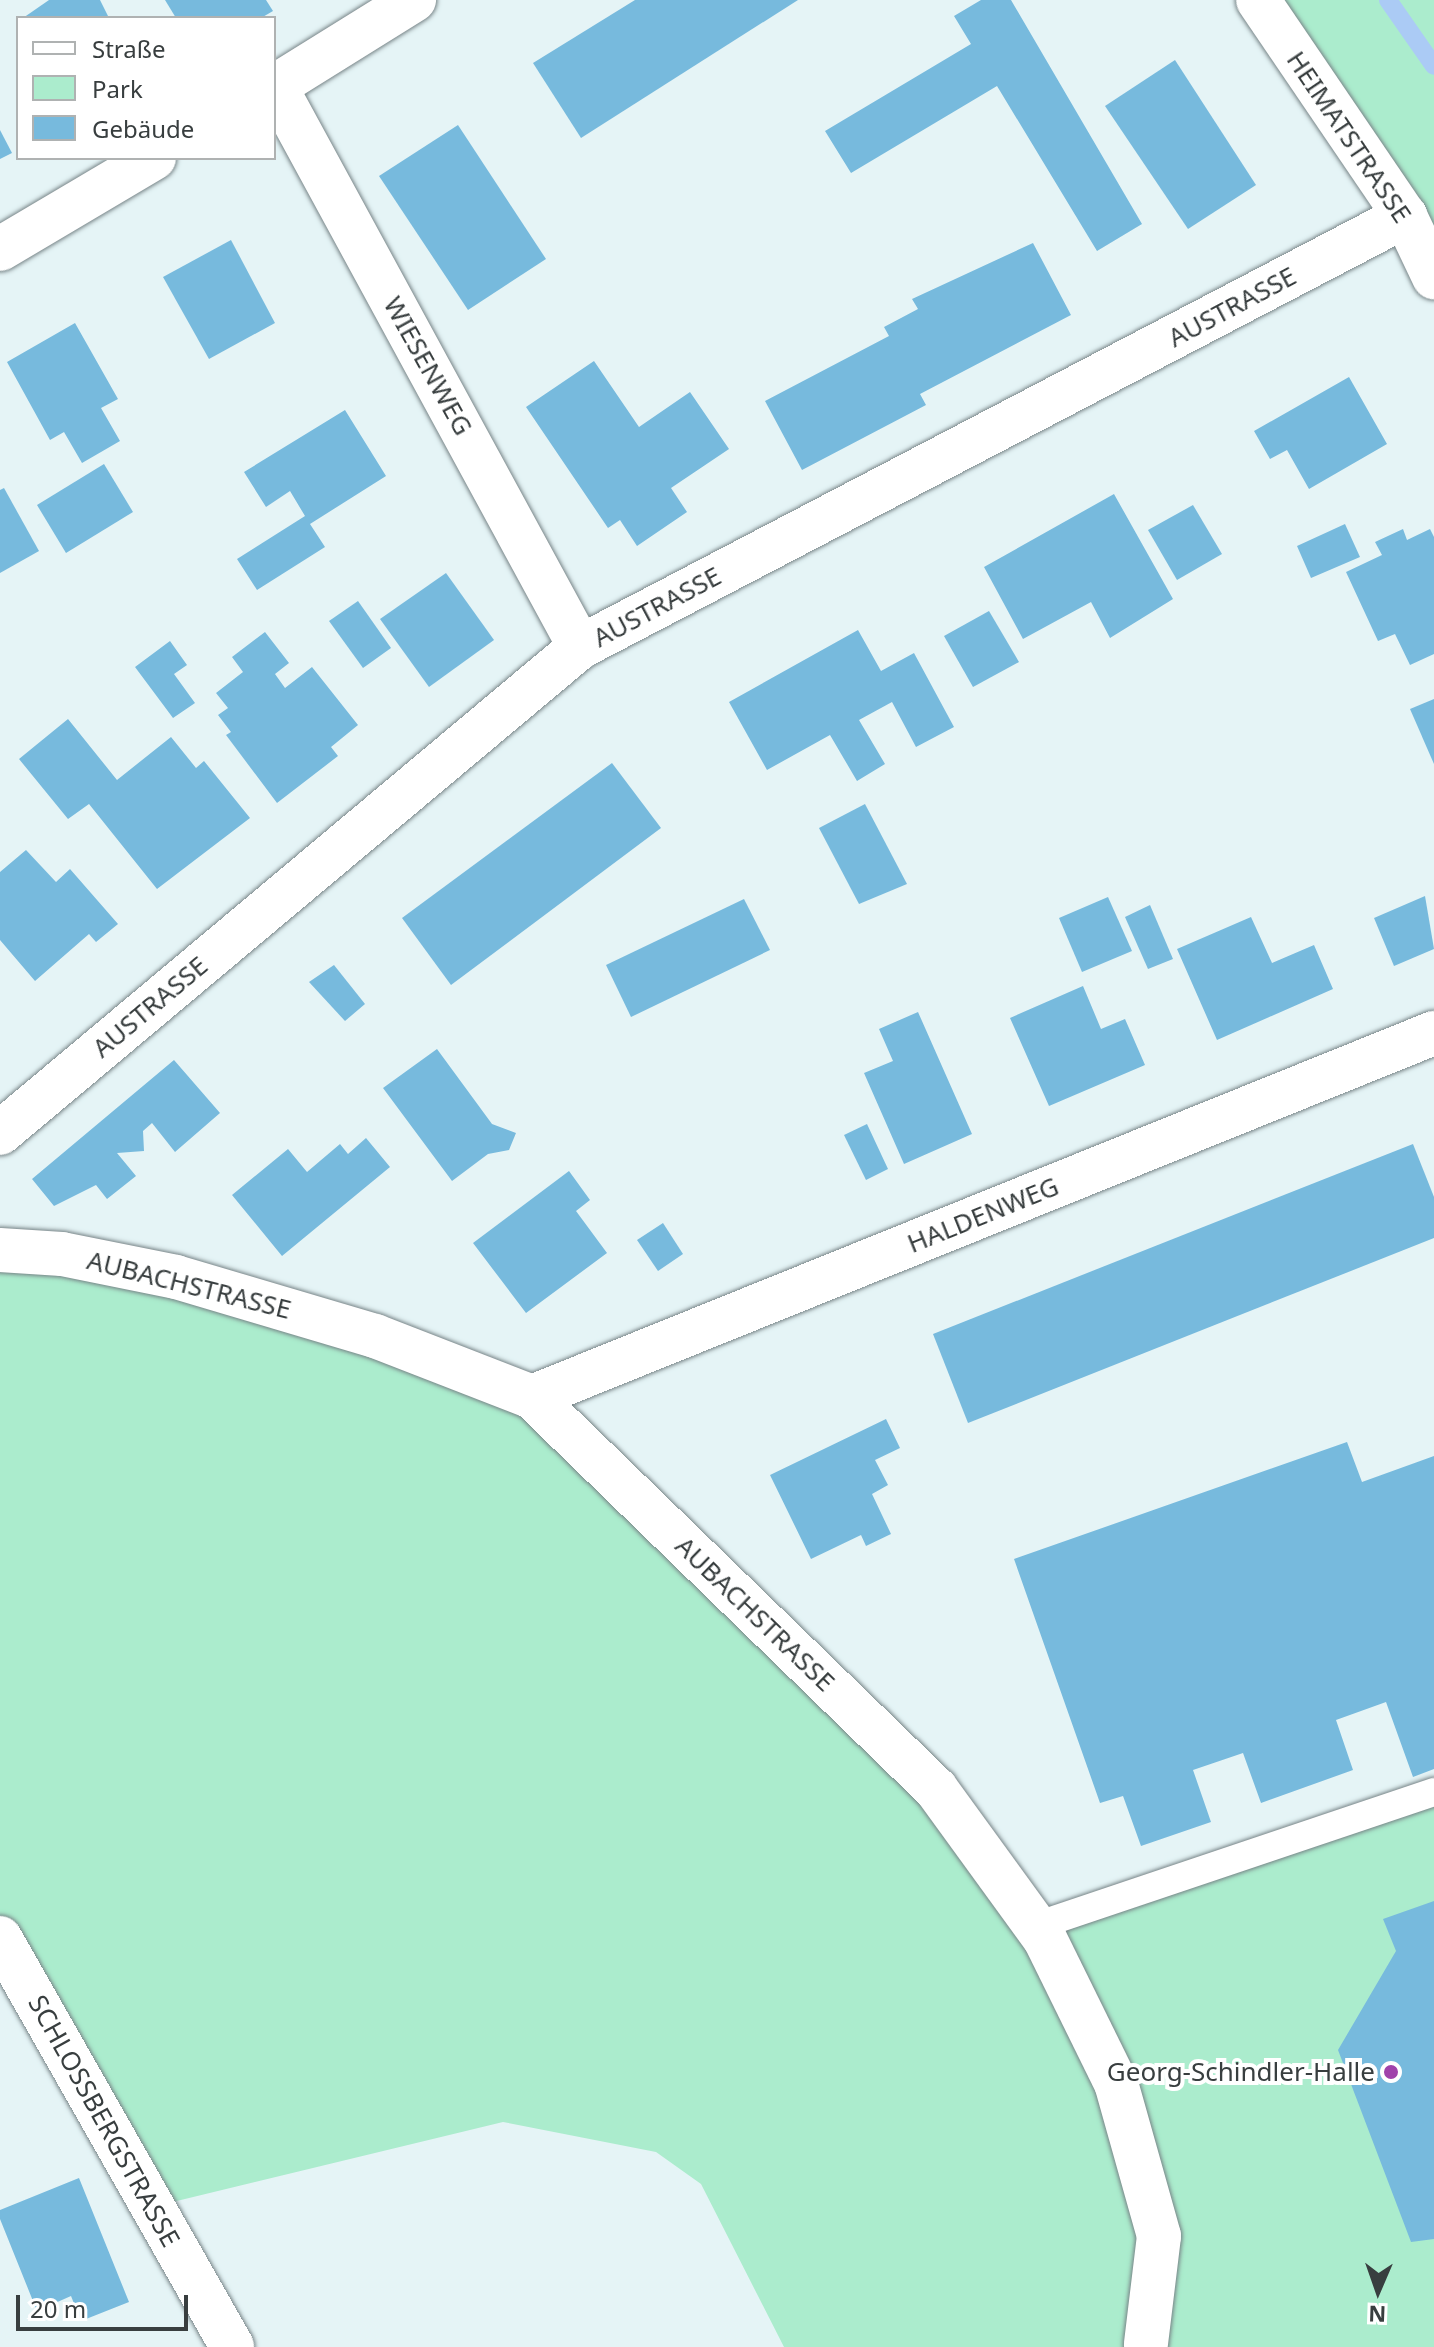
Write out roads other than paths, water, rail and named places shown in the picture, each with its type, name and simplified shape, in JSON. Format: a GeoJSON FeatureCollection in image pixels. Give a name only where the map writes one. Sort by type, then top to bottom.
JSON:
{"type":"FeatureCollection","features":[{"type":"Feature","properties":{"kind":"street"},"geometry":{"type":"LineString","coordinates":[[276,85],[414,0]]}},
{"type":"Feature","properties":{"kind":"street","name":"HEIMATSTRASSE"},"geometry":{"type":"LineString","coordinates":[[1258,0],[1405,216],[1434,277]]}},
{"type":"Feature","properties":{"kind":"street","name":"WIESENWEG"},"geometry":{"type":"LineString","coordinates":[[276,88],[580,647]]}},
{"type":"Feature","properties":{"kind":"street"},"geometry":{"type":"LineString","coordinates":[[0,249],[151,160]]}},
{"type":"Feature","properties":{"kind":"street","name":"AUSTRASSE"},"geometry":{"type":"LineString","coordinates":[[0,1133],[580,647],[1405,216]]}},
{"type":"Feature","properties":{"kind":"street","name":"HALDENWEG"},"geometry":{"type":"LineString","coordinates":[[532,1397],[1434,1033]]}},
{"type":"Feature","properties":{"kind":"street","name":"AUBACHSTRASSE"},"geometry":{"type":"LineString","coordinates":[[0,1250],[62,1254],[176,1277],[375,1336],[532,1397],[936,1789],[1036,1926],[1116,2083],[1159,2236],[1146,2344]]}},
{"type":"Feature","properties":{"kind":"street","name":"SCHLOSSBERGSTRASSE"},"geometry":{"type":"LineString","coordinates":[[0,1938],[232,2347]]}},
{"type":"Feature","properties":{"kind":"lane"},"geometry":{"type":"LineString","coordinates":[[1036,1926],[1434,1792]]}},
{"type":"Feature","properties":{"kind":"waterway"},"geometry":{"type":"LineString","coordinates":[[1388,0],[1434,66]]}},
{"type":"Feature","properties":{"kind":"place","name":"Georg-Schindler-Halle"},"geometry":{"type":"Point","coordinates":[1391,2072]}}]}
